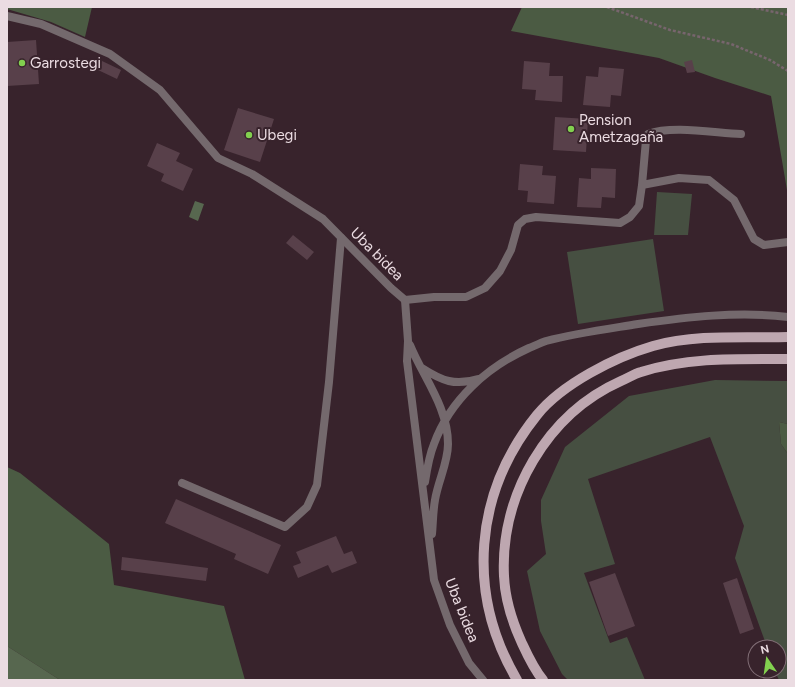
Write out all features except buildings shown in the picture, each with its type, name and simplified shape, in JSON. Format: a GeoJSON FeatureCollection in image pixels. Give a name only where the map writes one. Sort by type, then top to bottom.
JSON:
{"type":"FeatureCollection","features":[{"type":"Feature","properties":{"kind":"main road"},"geometry":{"type":"LineString","coordinates":[[517,680],[497,641],[489,613],[483,564],[488,516],[495,490],[510,456],[538,415],[557,397],[588,374],[622,358],[653,346],[698,338],[788,337]]}},
{"type":"Feature","properties":{"kind":"main road"},"geometry":{"type":"LineString","coordinates":[[543,680],[527,654],[515,628],[508,602],[504,577],[504,549],[511,509],[536,456],[562,423],[583,403],[608,386],[640,372],[676,364],[718,360],[788,360]]}},
{"type":"Feature","properties":{"kind":"street","name":"Uba bidea"},"geometry":{"type":"LineString","coordinates":[[7,16],[42,24],[110,54],[160,90],[218,158],[252,174],[322,219],[405,300],[408,361],[434,580],[450,625],[469,663],[483,680]]}},
{"type":"Feature","properties":{"kind":"street"},"geometry":{"type":"LineString","coordinates":[[405,300],[434,297],[466,297],[486,288],[500,271],[511,250],[518,225],[525,219],[536,217],[620,223],[630,217],[639,206],[646,140],[648,134],[656,131],[679,130],[741,134]]}},
{"type":"Feature","properties":{"kind":"street"},"geometry":{"type":"LineString","coordinates":[[642,185],[679,178],[709,180],[734,200],[754,238],[764,245],[788,242]]}},
{"type":"Feature","properties":{"kind":"street"},"geometry":{"type":"LineString","coordinates":[[182,483],[285,527],[307,507],[317,485],[329,382],[341,238]]}},
{"type":"Feature","properties":{"kind":"street"},"geometry":{"type":"LineString","coordinates":[[423,496],[428,464],[434,444],[445,420],[459,400],[479,378],[510,356],[544,341],[586,332],[672,319],[714,315],[788,317]]}},
{"type":"Feature","properties":{"kind":"street"},"geometry":{"type":"LineString","coordinates":[[408,341],[416,360],[434,393],[445,420],[448,444],[435,500],[431,550]]}},
{"type":"Feature","properties":{"kind":"street"},"geometry":{"type":"LineString","coordinates":[[421,368],[446,381],[465,383],[479,378]]}},
{"type":"Feature","properties":{"kind":"path"},"geometry":{"type":"LineString","coordinates":[[607,7],[670,30],[731,44],[770,60],[788,72]]}},
{"type":"Feature","properties":{"kind":"path"},"geometry":{"type":"LineString","coordinates":[[751,7],[788,15]]}},
{"type":"Feature","properties":{"kind":"shaded area"},"geometry":{"type":"Polygon","coordinates":[[[7,7],[92,7],[85,37],[51,22],[7,9],[7,7]]]}},
{"type":"Feature","properties":{"kind":"shaded area"},"geometry":{"type":"Polygon","coordinates":[[[522,7],[788,7],[788,196],[771,96],[659,58],[511,31],[522,7]]]}},
{"type":"Feature","properties":{"kind":"shaded area"},"geometry":{"type":"Polygon","coordinates":[[[657,192],[692,194],[688,235],[654,235],[657,192]]]}},
{"type":"Feature","properties":{"kind":"shaded area"},"geometry":{"type":"Polygon","coordinates":[[[195,201],[204,204],[198,221],[189,217],[195,201]]]}},
{"type":"Feature","properties":{"kind":"shaded area"},"geometry":{"type":"Polygon","coordinates":[[[653,239],[664,311],[578,324],[567,252],[653,239]]]}},
{"type":"Feature","properties":{"kind":"shaded area"},"geometry":{"type":"Polygon","coordinates":[[[715,380],[788,381],[788,424],[779,422],[781,444],[788,454],[788,680],[779,679],[787,679],[787,639],[764,639],[735,558],[744,526],[710,437],[588,479],[615,564],[584,573],[610,643],[627,637],[645,680],[568,680],[562,674],[540,631],[527,571],[546,554],[541,521],[541,500],[565,447],[629,396],[715,380]]]}},
{"type":"Feature","properties":{"kind":"shaded area"},"geometry":{"type":"Polygon","coordinates":[[[779,422],[788,424],[788,454],[781,444],[779,422]]]}},
{"type":"Feature","properties":{"kind":"shaded area"},"geometry":{"type":"Polygon","coordinates":[[[7,467],[20,473],[109,544],[114,585],[224,606],[245,680],[60,680],[7,646],[7,467]]]}},
{"type":"Feature","properties":{"kind":"shaded area"},"geometry":{"type":"Polygon","coordinates":[[[7,646],[60,680],[7,680],[7,646]]]}},
{"type":"Feature","properties":{"kind":"place","name":"Garrostegi"},"geometry":{"type":"Point","coordinates":[22,63]}},
{"type":"Feature","properties":{"kind":"place","name":"Pension Ametzagaña"},"geometry":{"type":"Point","coordinates":[571,129]}},
{"type":"Feature","properties":{"kind":"place","name":"Ubegi"},"geometry":{"type":"Point","coordinates":[249,135]}}]}
